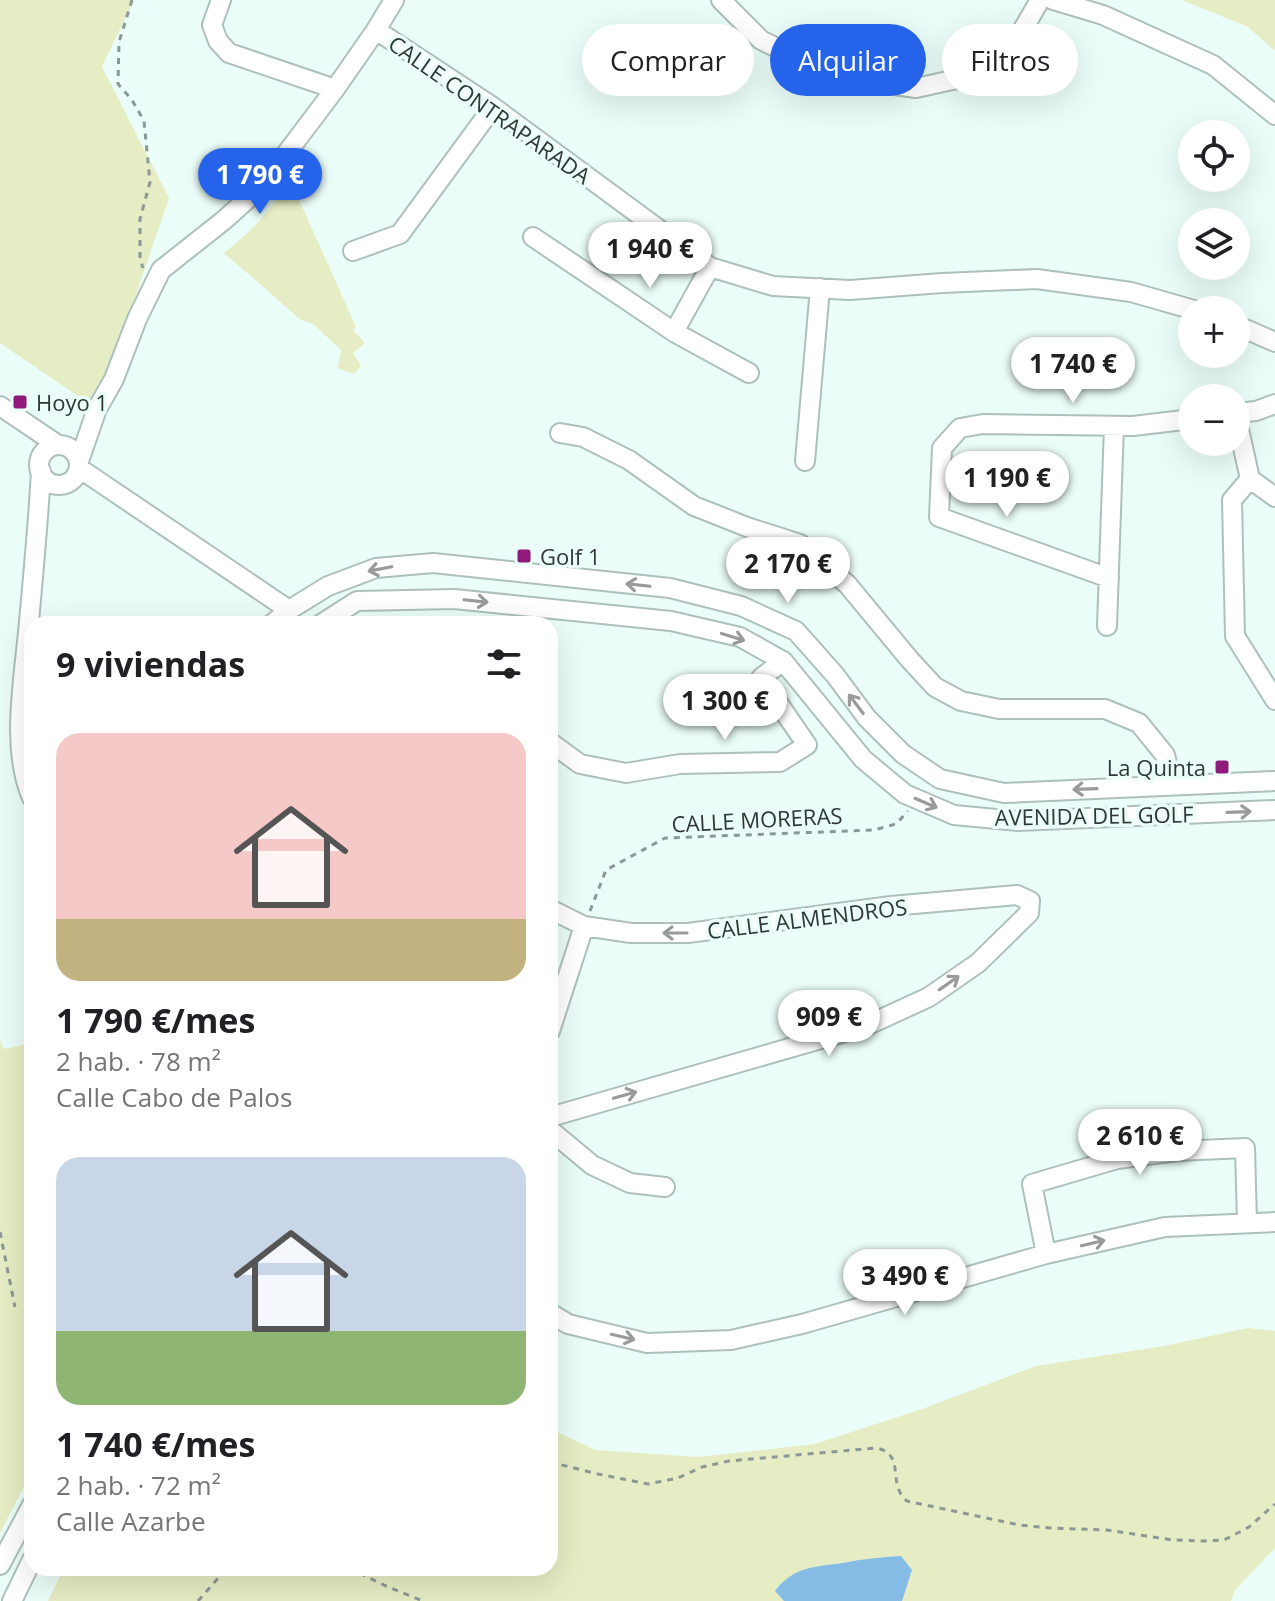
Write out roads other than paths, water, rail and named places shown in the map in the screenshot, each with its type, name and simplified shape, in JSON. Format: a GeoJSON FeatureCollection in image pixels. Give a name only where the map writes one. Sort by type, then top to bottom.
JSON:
{"type":"FeatureCollection","features":[{"type":"Feature","properties":{"kind":"street"},"geometry":{"type":"LineString","coordinates":[[221,0],[212,25],[218,41],[229,53],[335,89]]}},
{"type":"Feature","properties":{"kind":"street"},"geometry":{"type":"LineString","coordinates":[[38,516],[61,485],[73,479],[97,409],[114,379],[137,319],[161,270],[262,186],[335,89],[394,0]]}},
{"type":"Feature","properties":{"kind":"street"},"geometry":{"type":"LineString","coordinates":[[721,0],[761,40],[836,77],[916,88],[980,74],[1019,36],[1040,0]]}},
{"type":"Feature","properties":{"kind":"street"},"geometry":{"type":"LineString","coordinates":[[1053,0],[1103,15],[1213,65],[1275,115]]}},
{"type":"Feature","properties":{"kind":"street","name":"CALLE CONTRAPARADA"},"geometry":{"type":"LineString","coordinates":[[376,30],[493,107],[710,267],[773,286],[850,290],[1037,279],[1131,292],[1178,305]]}},
{"type":"Feature","properties":{"kind":"street"},"geometry":{"type":"LineString","coordinates":[[353,251],[400,234],[493,107]]}},
{"type":"Feature","properties":{"kind":"street"},"geometry":{"type":"LineString","coordinates":[[533,237],[674,332],[749,373]]}},
{"type":"Feature","properties":{"kind":"street"},"geometry":{"type":"LineString","coordinates":[[674,332],[710,267]]}},
{"type":"Feature","properties":{"kind":"street"},"geometry":{"type":"LineString","coordinates":[[805,461],[820,288]]}},
{"type":"Feature","properties":{"kind":"street"},"geometry":{"type":"LineString","coordinates":[[1250,331],[1275,342]]}},
{"type":"Feature","properties":{"kind":"street"},"geometry":{"type":"LineString","coordinates":[[1250,412],[1275,404]]}},
{"type":"Feature","properties":{"kind":"street"},"geometry":{"type":"LineString","coordinates":[[0,406],[61,446],[74,451],[79,464],[289,610]]}},
{"type":"Feature","properties":{"kind":"street"},"geometry":{"type":"LineString","coordinates":[[29,616],[41,465],[47,449],[61,446],[97,409]]}},
{"type":"Feature","properties":{"kind":"street"},"geometry":{"type":"LineString","coordinates":[[21,421],[49,482],[61,485]]}},
{"type":"Feature","properties":{"kind":"street"},"geometry":{"type":"LineString","coordinates":[[1109,578],[939,517],[942,448],[960,428],[983,424],[1133,426],[1178,421]]}},
{"type":"Feature","properties":{"kind":"street"},"geometry":{"type":"LineString","coordinates":[[1107,626],[1114,426]]}},
{"type":"Feature","properties":{"kind":"street"},"geometry":{"type":"LineString","coordinates":[[560,433],[583,437],[629,460],[694,506],[800,544],[847,584],[935,687],[961,701],[999,709],[1105,709],[1139,723],[1165,755],[1173,785]]}},
{"type":"Feature","properties":{"kind":"street"},"geometry":{"type":"LineString","coordinates":[[1245,456],[1250,479],[1275,497]]}},
{"type":"Feature","properties":{"kind":"street"},"geometry":{"type":"LineString","coordinates":[[1250,479],[1232,500],[1235,636],[1275,700]]}},
{"type":"Feature","properties":{"kind":"street","name":"AVENIDA DEL GOLF"},"geometry":{"type":"LineString","coordinates":[[282,616],[328,586],[376,568],[433,563],[670,588],[741,606],[796,631],[867,718],[903,754],[940,779],[1004,793],[1275,781]]}},
{"type":"Feature","properties":{"kind":"street","name":"AVENIDA DEL GOLF"},"geometry":{"type":"LineString","coordinates":[[334,616],[357,601],[454,599],[671,621],[740,637],[783,661],[863,759],[905,794],[954,815],[1018,821],[1275,810]]}},
{"type":"Feature","properties":{"kind":"street"},"geometry":{"type":"LineString","coordinates":[[558,748],[580,764],[626,773],[680,764],[780,762],[807,745],[761,678],[783,661]]}},
{"type":"Feature","properties":{"kind":"street"},"geometry":{"type":"LineString","coordinates":[[24,674],[21,756],[24,770]]}},
{"type":"Feature","properties":{"kind":"street","name":"CALLE ALMENDROS"},"geometry":{"type":"LineString","coordinates":[[558,913],[584,926],[631,933],[688,933],[891,906],[1017,895],[1030,901],[1029,913],[978,963],[929,997],[866,1026],[558,1115]]}},
{"type":"Feature","properties":{"kind":"street"},"geometry":{"type":"LineString","coordinates":[[558,1006],[584,926]]}},
{"type":"Feature","properties":{"kind":"street"},"geometry":{"type":"LineString","coordinates":[[558,1137],[592,1165],[630,1183],[665,1187]]}},
{"type":"Feature","properties":{"kind":"street"},"geometry":{"type":"LineString","coordinates":[[1046,1254],[1032,1184],[1117,1159],[1177,1151],[1245,1148],[1247,1223]]}},
{"type":"Feature","properties":{"kind":"street"},"geometry":{"type":"LineString","coordinates":[[558,1318],[568,1324],[647,1343],[731,1340],[802,1324],[1046,1254],[1165,1227],[1275,1222]]}},
{"type":"Feature","properties":{"kind":"street"},"geometry":{"type":"LineString","coordinates":[[0,1565],[24,1520]]}},
{"type":"Feature","properties":{"kind":"street"},"geometry":{"type":"LineString","coordinates":[[12,1601],[24,1576]]}},
{"type":"Feature","properties":{"kind":"water"},"geometry":{"type":"Polygon","coordinates":[[[901,1556],[912,1570],[902,1601],[784,1601],[775,1591],[797,1572],[806,1569],[901,1556]]]}},
{"type":"Feature","properties":{"kind":"place","name":"Hoyo 1"},"geometry":{"type":"Point","coordinates":[20,402]}},
{"type":"Feature","properties":{"kind":"place","name":"Golf 1"},"geometry":{"type":"Point","coordinates":[524,556]}},
{"type":"Feature","properties":{"kind":"place","name":"La Quinta"},"geometry":{"type":"Point","coordinates":[1222,767]}}]}
